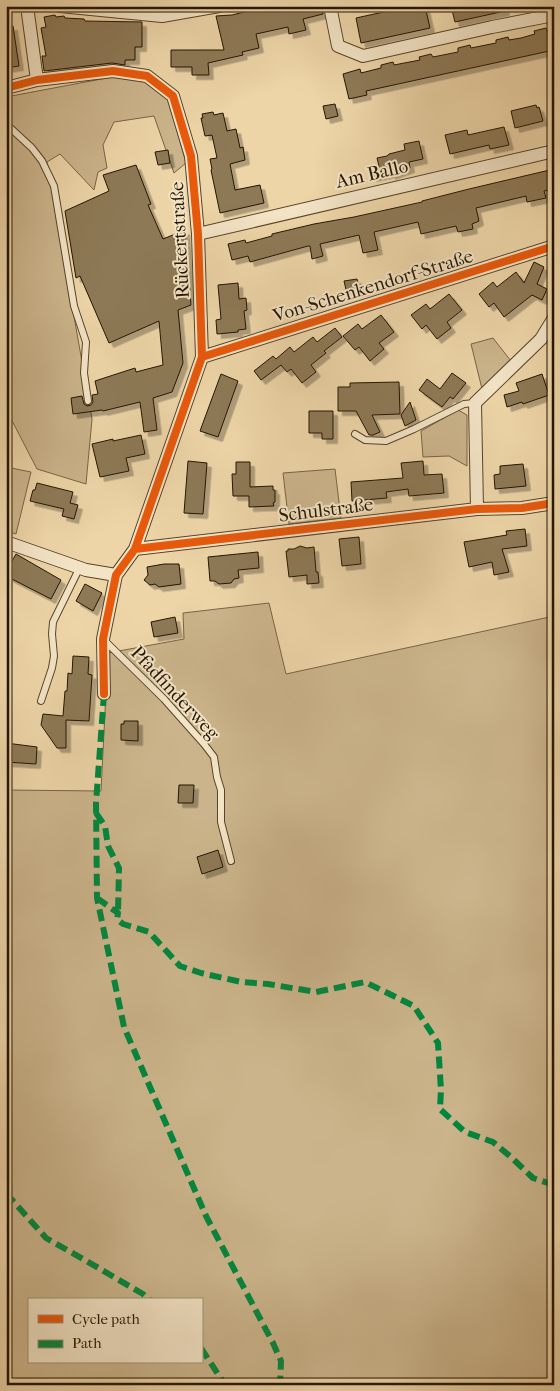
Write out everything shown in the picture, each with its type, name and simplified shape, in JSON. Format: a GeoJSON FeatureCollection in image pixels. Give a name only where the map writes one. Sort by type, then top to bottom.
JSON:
{"type":"FeatureCollection","features":[{"type":"Feature","properties":{"kind":"street"},"geometry":{"type":"LineString","coordinates":[[27,6],[37,80]]}},
{"type":"Feature","properties":{"kind":"street"},"geometry":{"type":"LineString","coordinates":[[60,6],[162,16],[219,6]]}},
{"type":"Feature","properties":{"kind":"street"},"geometry":{"type":"LineString","coordinates":[[330,6],[338,46],[363,56],[554,15]]}},
{"type":"Feature","properties":{"kind":"street","name":"Rückertstraße"},"geometry":{"type":"LineString","coordinates":[[6,88],[37,80],[113,71],[148,76],[173,96],[191,156],[198,234],[202,356],[135,549]]}},
{"type":"Feature","properties":{"kind":"street","name":"Am Ballo"},"geometry":{"type":"LineString","coordinates":[[198,234],[554,151]]}},
{"type":"Feature","properties":{"kind":"street","name":"Von-Schenkendorf-Straße"},"geometry":{"type":"LineString","coordinates":[[202,356],[554,246]]}},
{"type":"Feature","properties":{"kind":"street"},"geometry":{"type":"LineString","coordinates":[[477,509],[475,403],[541,339],[554,318]]}},
{"type":"Feature","properties":{"kind":"street","name":"Schulstraße"},"geometry":{"type":"LineString","coordinates":[[135,549],[477,509],[522,508],[554,503]]}},
{"type":"Feature","properties":{"kind":"street"},"geometry":{"type":"LineString","coordinates":[[6,542],[80,567],[116,575]]}},
{"type":"Feature","properties":{"kind":"street"},"geometry":{"type":"LineString","coordinates":[[104,694],[103,639],[116,575],[135,549]]}},
{"type":"Feature","properties":{"kind":"lane"},"geometry":{"type":"LineString","coordinates":[[6,124],[32,148],[42,161],[54,186],[74,306],[86,342],[84,373],[88,401]]}},
{"type":"Feature","properties":{"kind":"lane"},"geometry":{"type":"LineString","coordinates":[[355,434],[365,440],[386,441],[464,404],[475,403]]}},
{"type":"Feature","properties":{"kind":"lane"},"geometry":{"type":"LineString","coordinates":[[41,701],[54,656],[53,622],[80,567]]}},
{"type":"Feature","properties":{"kind":"lane","name":"Pfadfinderweg"},"geometry":{"type":"LineString","coordinates":[[103,639],[164,698],[214,757],[221,790],[221,822],[231,861]]}},
{"type":"Feature","properties":{"kind":"shaded area"},"geometry":{"type":"Polygon","coordinates":[[[112,77],[147,80],[167,96],[186,163],[174,173],[154,116],[114,122],[103,145],[107,168],[98,172],[94,190],[60,154],[47,162],[92,419],[86,484],[37,469],[6,409],[6,97],[112,77]]]}},
{"type":"Feature","properties":{"kind":"shaded area"},"geometry":{"type":"Polygon","coordinates":[[[493,338],[511,361],[482,389],[471,344],[493,338]]]}},
{"type":"Feature","properties":{"kind":"shaded area"},"geometry":{"type":"Polygon","coordinates":[[[458,410],[467,415],[467,466],[449,456],[423,457],[421,431],[458,410]]]}},
{"type":"Feature","properties":{"kind":"shaded area"},"geometry":{"type":"Polygon","coordinates":[[[6,467],[31,472],[16,534],[6,531],[6,467]]]}},
{"type":"Feature","properties":{"kind":"shaded area"},"geometry":{"type":"Polygon","coordinates":[[[335,469],[341,518],[289,524],[283,473],[335,469]]]}},
{"type":"Feature","properties":{"kind":"shaded area"},"geometry":{"type":"Polygon","coordinates":[[[269,603],[286,674],[554,616],[554,1385],[6,1385],[6,790],[101,791],[108,653],[184,639],[183,613],[269,603]]]}},
{"type":"Feature","properties":{"kind":"building"},"geometry":{"type":"Polygon","coordinates":[[[269,6],[322,6],[323,14],[303,19],[306,30],[289,34],[288,27],[256,34],[259,48],[242,52],[243,55],[208,63],[209,75],[192,75],[192,67],[171,67],[171,50],[224,50],[216,16],[232,15],[269,6]]]}},
{"type":"Feature","properties":{"kind":"building"},"geometry":{"type":"Polygon","coordinates":[[[411,6],[425,6],[430,28],[361,43],[356,18],[411,6]]]}},
{"type":"Feature","properties":{"kind":"building"},"geometry":{"type":"Polygon","coordinates":[[[451,6],[504,6],[505,11],[455,22],[451,6]]]}},
{"type":"Feature","properties":{"kind":"building"},"geometry":{"type":"Polygon","coordinates":[[[55,15],[56,17],[64,16],[65,18],[84,19],[85,21],[142,22],[142,47],[135,47],[135,60],[125,60],[125,65],[112,63],[44,71],[42,56],[46,56],[41,28],[46,27],[44,17],[55,15]]]}},
{"type":"Feature","properties":{"kind":"building"},"geometry":{"type":"Polygon","coordinates":[[[6,26],[13,26],[19,66],[6,68],[6,26]]]}},
{"type":"Feature","properties":{"kind":"building"},"geometry":{"type":"Polygon","coordinates":[[[546,28],[548,32],[554,30],[554,50],[366,91],[367,95],[349,99],[343,74],[360,69],[361,73],[381,68],[381,65],[393,62],[394,65],[420,60],[419,57],[431,54],[433,57],[458,52],[458,48],[470,45],[471,48],[496,43],[496,40],[508,37],[509,40],[521,38],[535,34],[534,31],[546,28]]]}},
{"type":"Feature","properties":{"kind":"building"},"geometry":{"type":"Polygon","coordinates":[[[335,104],[338,116],[326,119],[323,106],[335,104]]]}},
{"type":"Feature","properties":{"kind":"building"},"geometry":{"type":"Polygon","coordinates":[[[536,105],[537,108],[539,107],[543,121],[515,128],[511,111],[536,105]]]}},
{"type":"Feature","properties":{"kind":"building"},"geometry":{"type":"Polygon","coordinates":[[[213,112],[214,115],[223,113],[227,131],[236,129],[240,148],[243,147],[245,160],[230,164],[235,190],[260,185],[264,203],[220,213],[210,159],[217,158],[212,135],[205,136],[201,118],[203,118],[202,114],[213,112]]]}},
{"type":"Feature","properties":{"kind":"building"},"geometry":{"type":"Polygon","coordinates":[[[504,127],[509,145],[490,149],[489,145],[450,154],[445,135],[467,130],[468,135],[504,127]]]}},
{"type":"Feature","properties":{"kind":"building"},"geometry":{"type":"Polygon","coordinates":[[[419,141],[423,159],[409,162],[410,168],[391,175],[391,173],[372,177],[379,166],[377,158],[405,150],[404,144],[419,141]]]}},
{"type":"Feature","properties":{"kind":"building"},"geometry":{"type":"Polygon","coordinates":[[[168,150],[170,163],[158,165],[155,152],[168,150]]]}},
{"type":"Feature","properties":{"kind":"building"},"geometry":{"type":"Polygon","coordinates":[[[136,165],[151,204],[148,205],[163,239],[185,230],[191,305],[178,310],[183,363],[172,392],[153,398],[157,430],[144,432],[140,402],[103,411],[73,414],[71,398],[82,396],[84,404],[87,406],[91,405],[93,402],[92,395],[98,394],[95,381],[135,368],[136,372],[163,365],[159,321],[109,343],[80,276],[76,278],[65,211],[109,191],[103,175],[136,165]]]}},
{"type":"Feature","properties":{"kind":"building"},"geometry":{"type":"Polygon","coordinates":[[[554,169],[554,189],[544,191],[546,198],[527,202],[526,196],[476,208],[479,221],[472,224],[473,229],[458,232],[456,226],[421,234],[418,222],[374,232],[378,250],[363,253],[359,235],[320,244],[323,256],[312,259],[310,246],[308,246],[250,262],[248,256],[232,260],[228,244],[245,240],[246,243],[272,236],[272,234],[422,202],[554,169]]]}},
{"type":"Feature","properties":{"kind":"building"},"geometry":{"type":"Polygon","coordinates":[[[534,262],[544,267],[537,284],[547,289],[542,300],[532,295],[504,317],[494,303],[489,307],[479,294],[493,282],[497,287],[516,272],[524,283],[534,262]]]}},
{"type":"Feature","properties":{"kind":"building"},"geometry":{"type":"Polygon","coordinates":[[[357,279],[360,291],[347,294],[344,281],[357,279]]]}},
{"type":"Feature","properties":{"kind":"building"},"geometry":{"type":"Polygon","coordinates":[[[238,283],[239,299],[246,298],[247,310],[244,311],[246,329],[238,330],[238,332],[217,334],[216,320],[221,319],[218,285],[238,283]]]}},
{"type":"Feature","properties":{"kind":"building"},"geometry":{"type":"Polygon","coordinates":[[[449,294],[462,310],[447,322],[451,328],[437,339],[426,325],[422,329],[411,315],[426,304],[430,309],[449,294]]]}},
{"type":"Feature","properties":{"kind":"building"},"geometry":{"type":"Polygon","coordinates":[[[381,315],[394,332],[379,343],[384,349],[370,361],[359,347],[355,350],[343,336],[358,324],[362,329],[381,315]]]}},
{"type":"Feature","properties":{"kind":"building"},"geometry":{"type":"Polygon","coordinates":[[[335,328],[342,337],[324,351],[326,353],[311,365],[316,372],[302,383],[291,369],[287,372],[281,365],[261,380],[254,371],[273,356],[276,359],[290,347],[294,352],[313,337],[317,342],[335,328]]]}},
{"type":"Feature","properties":{"kind":"building"},"geometry":{"type":"Polygon","coordinates":[[[452,373],[466,383],[453,399],[450,397],[442,407],[419,390],[427,379],[440,389],[452,373]]]}},
{"type":"Feature","properties":{"kind":"building"},"geometry":{"type":"Polygon","coordinates":[[[221,374],[238,381],[218,437],[200,431],[221,374]]]}},
{"type":"Feature","properties":{"kind":"building"},"geometry":{"type":"Polygon","coordinates":[[[542,374],[549,395],[523,404],[522,402],[507,407],[504,395],[519,391],[516,383],[542,374]]]}},
{"type":"Feature","properties":{"kind":"building"},"geometry":{"type":"Polygon","coordinates":[[[399,382],[400,414],[372,415],[380,432],[369,435],[356,411],[338,411],[338,387],[350,387],[350,383],[399,382]]]}},
{"type":"Feature","properties":{"kind":"building"},"geometry":{"type":"Polygon","coordinates":[[[410,402],[416,420],[405,426],[401,415],[410,402]]]}},
{"type":"Feature","properties":{"kind":"building"},"geometry":{"type":"Polygon","coordinates":[[[309,411],[333,411],[333,439],[322,439],[322,433],[309,433],[309,411]]]}},
{"type":"Feature","properties":{"kind":"building"},"geometry":{"type":"Polygon","coordinates":[[[141,435],[145,454],[126,458],[129,471],[100,477],[92,444],[141,435]]]}},
{"type":"Feature","properties":{"kind":"building"},"geometry":{"type":"Polygon","coordinates":[[[188,461],[207,463],[203,514],[184,513],[188,461]]]}},
{"type":"Feature","properties":{"kind":"building"},"geometry":{"type":"Polygon","coordinates":[[[423,461],[424,475],[442,474],[444,493],[409,496],[408,489],[386,492],[387,498],[352,501],[351,482],[403,478],[401,463],[423,461]]]}},
{"type":"Feature","properties":{"kind":"building"},"geometry":{"type":"Polygon","coordinates":[[[236,462],[250,462],[250,487],[273,486],[273,490],[275,490],[274,506],[249,507],[249,496],[233,496],[232,474],[236,474],[236,462]]]}},
{"type":"Feature","properties":{"kind":"building"},"geometry":{"type":"Polygon","coordinates":[[[523,464],[526,486],[495,489],[494,475],[500,474],[500,466],[523,464]]]}},
{"type":"Feature","properties":{"kind":"building"},"geometry":{"type":"Polygon","coordinates":[[[37,483],[73,492],[70,503],[78,505],[74,519],[62,516],[64,509],[30,501],[37,483]]]}},
{"type":"Feature","properties":{"kind":"building"},"geometry":{"type":"Polygon","coordinates":[[[525,529],[527,546],[502,549],[509,572],[494,575],[492,562],[469,567],[464,542],[507,535],[506,531],[525,529]]]}},
{"type":"Feature","properties":{"kind":"building"},"geometry":{"type":"Polygon","coordinates":[[[359,537],[361,564],[342,566],[339,539],[359,537]]]}},
{"type":"Feature","properties":{"kind":"building"},"geometry":{"type":"Polygon","coordinates":[[[300,546],[314,547],[319,583],[307,584],[307,575],[289,577],[286,551],[300,546]]]}},
{"type":"Feature","properties":{"kind":"building"},"geometry":{"type":"Polygon","coordinates":[[[258,552],[259,568],[238,570],[239,578],[234,579],[231,583],[219,584],[215,581],[210,581],[208,557],[258,552]]]}},
{"type":"Feature","properties":{"kind":"building"},"geometry":{"type":"Polygon","coordinates":[[[16,554],[61,580],[51,599],[8,577],[10,572],[9,566],[16,554]]]}},
{"type":"Feature","properties":{"kind":"building"},"geometry":{"type":"Polygon","coordinates":[[[179,564],[181,584],[159,587],[155,584],[150,585],[144,580],[148,575],[147,567],[179,564]]]}},
{"type":"Feature","properties":{"kind":"building"},"geometry":{"type":"Polygon","coordinates":[[[85,584],[102,593],[93,611],[76,601],[85,584]]]}},
{"type":"Feature","properties":{"kind":"building"},"geometry":{"type":"Polygon","coordinates":[[[175,617],[178,633],[154,637],[151,622],[175,617]]]}},
{"type":"Feature","properties":{"kind":"building"},"geometry":{"type":"Polygon","coordinates":[[[73,656],[89,657],[88,674],[92,675],[89,721],[66,720],[66,748],[57,748],[41,725],[43,714],[63,716],[68,673],[72,674],[73,656]]]}},
{"type":"Feature","properties":{"kind":"building"},"geometry":{"type":"Polygon","coordinates":[[[124,721],[138,721],[138,741],[121,740],[121,724],[124,724],[124,721]]]}},
{"type":"Feature","properties":{"kind":"building"},"geometry":{"type":"Polygon","coordinates":[[[6,743],[37,747],[36,764],[6,762],[6,743]]]}},
{"type":"Feature","properties":{"kind":"building"},"geometry":{"type":"Polygon","coordinates":[[[179,785],[194,785],[193,803],[178,803],[179,785]]]}},
{"type":"Feature","properties":{"kind":"building"},"geometry":{"type":"Polygon","coordinates":[[[218,850],[223,867],[202,874],[197,857],[218,850]]]}},
{"type":"Feature","properties":{"kind":"marked path"},"geometry":{"type":"LineString","coordinates":[[104,694],[96,803],[97,898],[124,1027],[206,1216],[281,1361],[280,1385]]}},
{"type":"Feature","properties":{"kind":"marked path"},"geometry":{"type":"LineString","coordinates":[[96,813],[105,826],[108,846],[119,868],[118,913]]}},
{"type":"Feature","properties":{"kind":"marked path"},"geometry":{"type":"LineString","coordinates":[[97,898],[118,913],[117,919],[123,924],[149,932],[180,966],[241,982],[268,984],[316,992],[365,982],[414,1006],[438,1043],[441,1090],[440,1109],[465,1132],[493,1142],[533,1178],[554,1185]]}},
{"type":"Feature","properties":{"kind":"marked path"},"geometry":{"type":"LineString","coordinates":[[6,1193],[46,1238],[148,1298]]}},
{"type":"Feature","properties":{"kind":"marked path"},"geometry":{"type":"LineString","coordinates":[[202,1350],[225,1385]]}},
{"type":"Feature","properties":{"kind":"cycle path"},"geometry":{"type":"LineString","coordinates":[[6,88],[37,80],[113,71],[147,76],[173,96],[191,156],[198,234],[202,357],[135,549],[116,575],[103,639],[104,694]]}},
{"type":"Feature","properties":{"kind":"cycle path"},"geometry":{"type":"LineString","coordinates":[[202,357],[554,246]]}},
{"type":"Feature","properties":{"kind":"cycle path"},"geometry":{"type":"LineString","coordinates":[[135,549],[477,509],[522,508],[554,503]]}}]}
